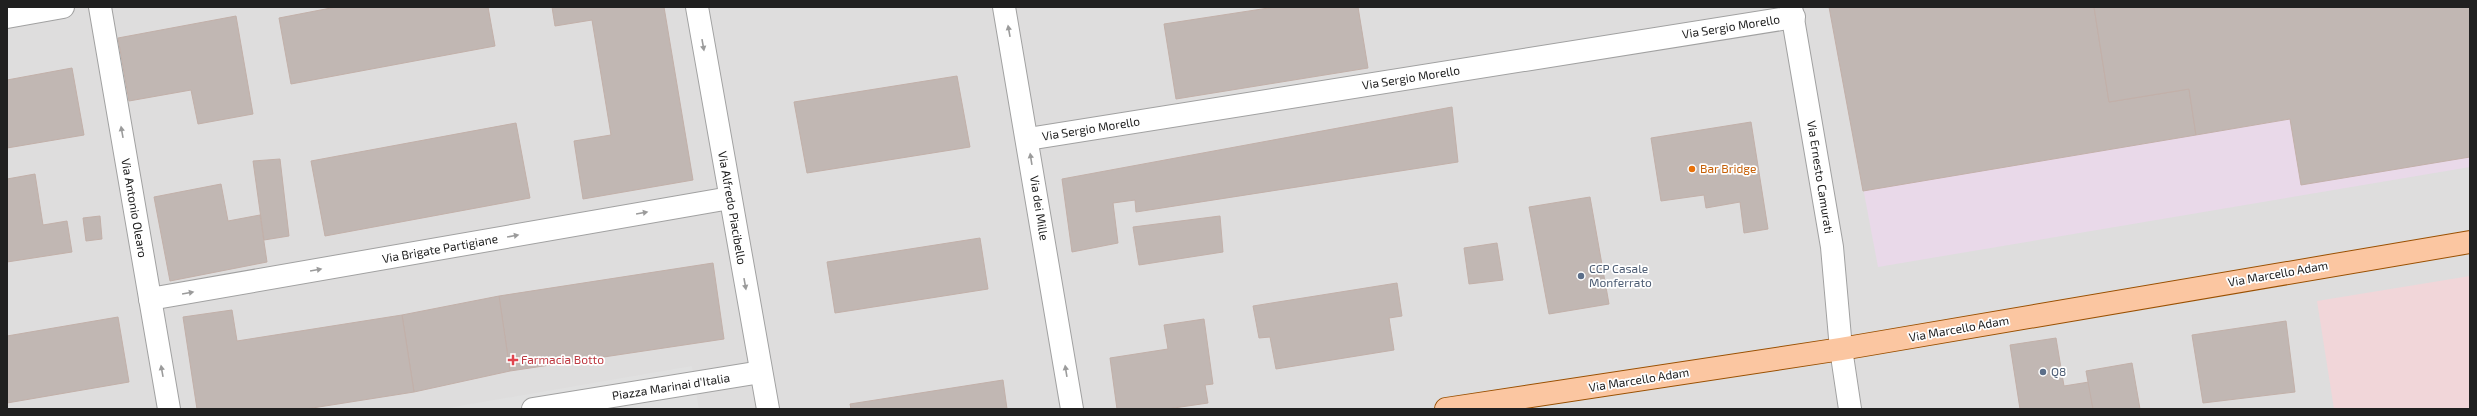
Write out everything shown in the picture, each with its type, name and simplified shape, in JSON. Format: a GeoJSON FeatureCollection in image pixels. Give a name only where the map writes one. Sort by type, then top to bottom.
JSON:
{"type":"FeatureCollection","features":[{"type":"Feature","properties":{"kind":"main road","name":"Via Marcello Adam"},"geometry":{"type":"LineString","coordinates":[[1446,409],[1841,349],[2470,242]]}},
{"type":"Feature","properties":{"kind":"street"},"geometry":{"type":"LineString","coordinates":[[7,17],[63,7]]}},
{"type":"Feature","properties":{"kind":"street","name":"Via Antonio Olearo"},"geometry":{"type":"LineString","coordinates":[[100,7],[169,409]]}},
{"type":"Feature","properties":{"kind":"street","name":"Via Alfredo Piacibello"},"geometry":{"type":"LineString","coordinates":[[697,7],[768,409]]}},
{"type":"Feature","properties":{"kind":"street","name":"Via dei Mille"},"geometry":{"type":"LineString","coordinates":[[1004,7],[1028,139],[1072,409]]}},
{"type":"Feature","properties":{"kind":"street","name":"Via Sergio Morello"},"geometry":{"type":"LineString","coordinates":[[1028,139],[1792,12]]}},
{"type":"Feature","properties":{"kind":"street","name":"Via Ernesto Camurati"},"geometry":{"type":"LineString","coordinates":[[1792,12],[1832,247],[1841,349],[1850,409]]}},
{"type":"Feature","properties":{"kind":"street","name":"Via Brigate Partigiane"},"geometry":{"type":"LineString","coordinates":[[150,299],[730,198]]}},
{"type":"Feature","properties":{"kind":"street","name":"Piazza Marinai d'Italia"},"geometry":{"type":"LineString","coordinates":[[533,409],[761,372]]}},
{"type":"Feature","properties":{"kind":"shaded area"},"geometry":{"type":"Polygon","coordinates":[[[7,7],[2470,7],[2470,409],[7,409],[7,7]]]}},
{"type":"Feature","properties":{"kind":"shaded area"},"geometry":{"type":"Polygon","coordinates":[[[1829,7],[2470,7],[2470,167],[1878,267],[1829,7]]]}},
{"type":"Feature","properties":{"kind":"shaded area"},"geometry":{"type":"Polygon","coordinates":[[[2470,276],[2470,409],[2334,409],[2317,301],[2470,276]]]}},
{"type":"Feature","properties":{"kind":"shaded area"},"geometry":{"type":"Polygon","coordinates":[[[692,366],[699,409],[442,409],[692,366]]]}},
{"type":"Feature","properties":{"kind":"building"},"geometry":{"type":"Polygon","coordinates":[[[336,7],[488,7],[495,46],[291,84],[279,18],[336,7]]]}},
{"type":"Feature","properties":{"kind":"building"},"geometry":{"type":"Polygon","coordinates":[[[552,7],[664,7],[693,180],[583,199],[574,141],[611,135],[592,20],[555,26],[552,7]]]}},
{"type":"Feature","properties":{"kind":"building"},"geometry":{"type":"Polygon","coordinates":[[[1275,7],[1358,7],[1368,68],[1176,99],[1164,24],[1275,7]]]}},
{"type":"Feature","properties":{"kind":"building"},"geometry":{"type":"Polygon","coordinates":[[[1829,7],[2094,7],[2109,102],[2189,89],[2196,135],[1863,191],[1829,7]]]}},
{"type":"Feature","properties":{"kind":"building"},"geometry":{"type":"Polygon","coordinates":[[[2094,7],[2470,7],[2470,157],[2301,185],[2290,119],[2196,135],[2189,89],[2109,102],[2094,7]]]}},
{"type":"Feature","properties":{"kind":"building"},"geometry":{"type":"Polygon","coordinates":[[[236,16],[253,114],[198,124],[191,90],[129,101],[118,38],[236,16]]]}},
{"type":"Feature","properties":{"kind":"building"},"geometry":{"type":"Polygon","coordinates":[[[72,68],[84,135],[7,148],[7,80],[72,68]]]}},
{"type":"Feature","properties":{"kind":"building"},"geometry":{"type":"Polygon","coordinates":[[[957,76],[970,147],[807,173],[794,102],[957,76]]]}},
{"type":"Feature","properties":{"kind":"building"},"geometry":{"type":"Polygon","coordinates":[[[1452,107],[1458,162],[1136,212],[1135,200],[1113,203],[1118,243],[1072,252],[1062,179],[1452,107]]]}},
{"type":"Feature","properties":{"kind":"building"},"geometry":{"type":"Polygon","coordinates":[[[1751,122],[1768,229],[1744,233],[1740,202],[1706,208],[1704,195],[1661,201],[1651,138],[1751,122]]]}},
{"type":"Feature","properties":{"kind":"building"},"geometry":{"type":"Polygon","coordinates":[[[516,123],[530,198],[325,236],[311,161],[516,123]]]}},
{"type":"Feature","properties":{"kind":"building"},"geometry":{"type":"Polygon","coordinates":[[[280,159],[289,236],[264,240],[253,161],[280,159]]]}},
{"type":"Feature","properties":{"kind":"building"},"geometry":{"type":"Polygon","coordinates":[[[35,174],[43,225],[67,221],[72,252],[7,262],[7,179],[35,174]]]}},
{"type":"Feature","properties":{"kind":"building"},"geometry":{"type":"Polygon","coordinates":[[[221,184],[228,221],[260,215],[267,262],[170,281],[154,197],[221,184]]]}},
{"type":"Feature","properties":{"kind":"building"},"geometry":{"type":"Polygon","coordinates":[[[1590,197],[1609,304],[1549,314],[1529,207],[1590,197]]]}},
{"type":"Feature","properties":{"kind":"building"},"geometry":{"type":"Polygon","coordinates":[[[100,216],[102,239],[86,241],[83,218],[100,216]]]}},
{"type":"Feature","properties":{"kind":"building"},"geometry":{"type":"Polygon","coordinates":[[[1220,216],[1223,252],[1139,265],[1133,227],[1220,216]]]}},
{"type":"Feature","properties":{"kind":"building"},"geometry":{"type":"Polygon","coordinates":[[[980,238],[988,289],[835,313],[827,262],[980,238]]]}},
{"type":"Feature","properties":{"kind":"building"},"geometry":{"type":"Polygon","coordinates":[[[1497,243],[1503,280],[1469,284],[1464,248],[1497,243]]]}},
{"type":"Feature","properties":{"kind":"building"},"geometry":{"type":"Polygon","coordinates":[[[713,263],[724,339],[510,371],[499,296],[713,263]]]}},
{"type":"Feature","properties":{"kind":"building"},"geometry":{"type":"Polygon","coordinates":[[[1397,283],[1402,316],[1389,318],[1394,350],[1276,369],[1270,337],[1259,338],[1253,306],[1397,283]]]}},
{"type":"Feature","properties":{"kind":"building"},"geometry":{"type":"Polygon","coordinates":[[[499,296],[510,371],[414,392],[402,315],[499,296]]]}},
{"type":"Feature","properties":{"kind":"building"},"geometry":{"type":"Polygon","coordinates":[[[232,310],[237,341],[402,315],[414,392],[306,409],[197,409],[183,317],[232,310]]]}},
{"type":"Feature","properties":{"kind":"building"},"geometry":{"type":"Polygon","coordinates":[[[118,317],[129,382],[7,403],[7,336],[118,317]]]}},
{"type":"Feature","properties":{"kind":"building"},"geometry":{"type":"Polygon","coordinates":[[[1204,319],[1213,384],[1205,385],[1208,403],[1167,409],[1117,409],[1110,358],[1168,349],[1164,325],[1204,319]]]}},
{"type":"Feature","properties":{"kind":"building"},"geometry":{"type":"Polygon","coordinates":[[[2286,321],[2295,392],[2203,403],[2192,335],[2286,321]]]}},
{"type":"Feature","properties":{"kind":"building"},"geometry":{"type":"Polygon","coordinates":[[[2056,338],[2064,386],[2089,382],[2093,409],[2020,409],[2010,345],[2056,338]]]}},
{"type":"Feature","properties":{"kind":"building"},"geometry":{"type":"Polygon","coordinates":[[[2132,363],[2140,409],[2093,409],[2086,371],[2132,363]]]}},
{"type":"Feature","properties":{"kind":"building"},"geometry":{"type":"Polygon","coordinates":[[[1003,380],[1007,409],[851,409],[850,404],[1003,380]]]}},
{"type":"Feature","properties":{"kind":"place","name":"Bar Bridge"},"geometry":{"type":"Point","coordinates":[1692,169]}},
{"type":"Feature","properties":{"kind":"place","name":"CCP Casale Monferrato"},"geometry":{"type":"Point","coordinates":[1581,276]}},
{"type":"Feature","properties":{"kind":"place","name":"Farmacia Botto"},"geometry":{"type":"Point","coordinates":[513,360]}},
{"type":"Feature","properties":{"kind":"place","name":"Q8"},"geometry":{"type":"Point","coordinates":[2043,372]}}]}
